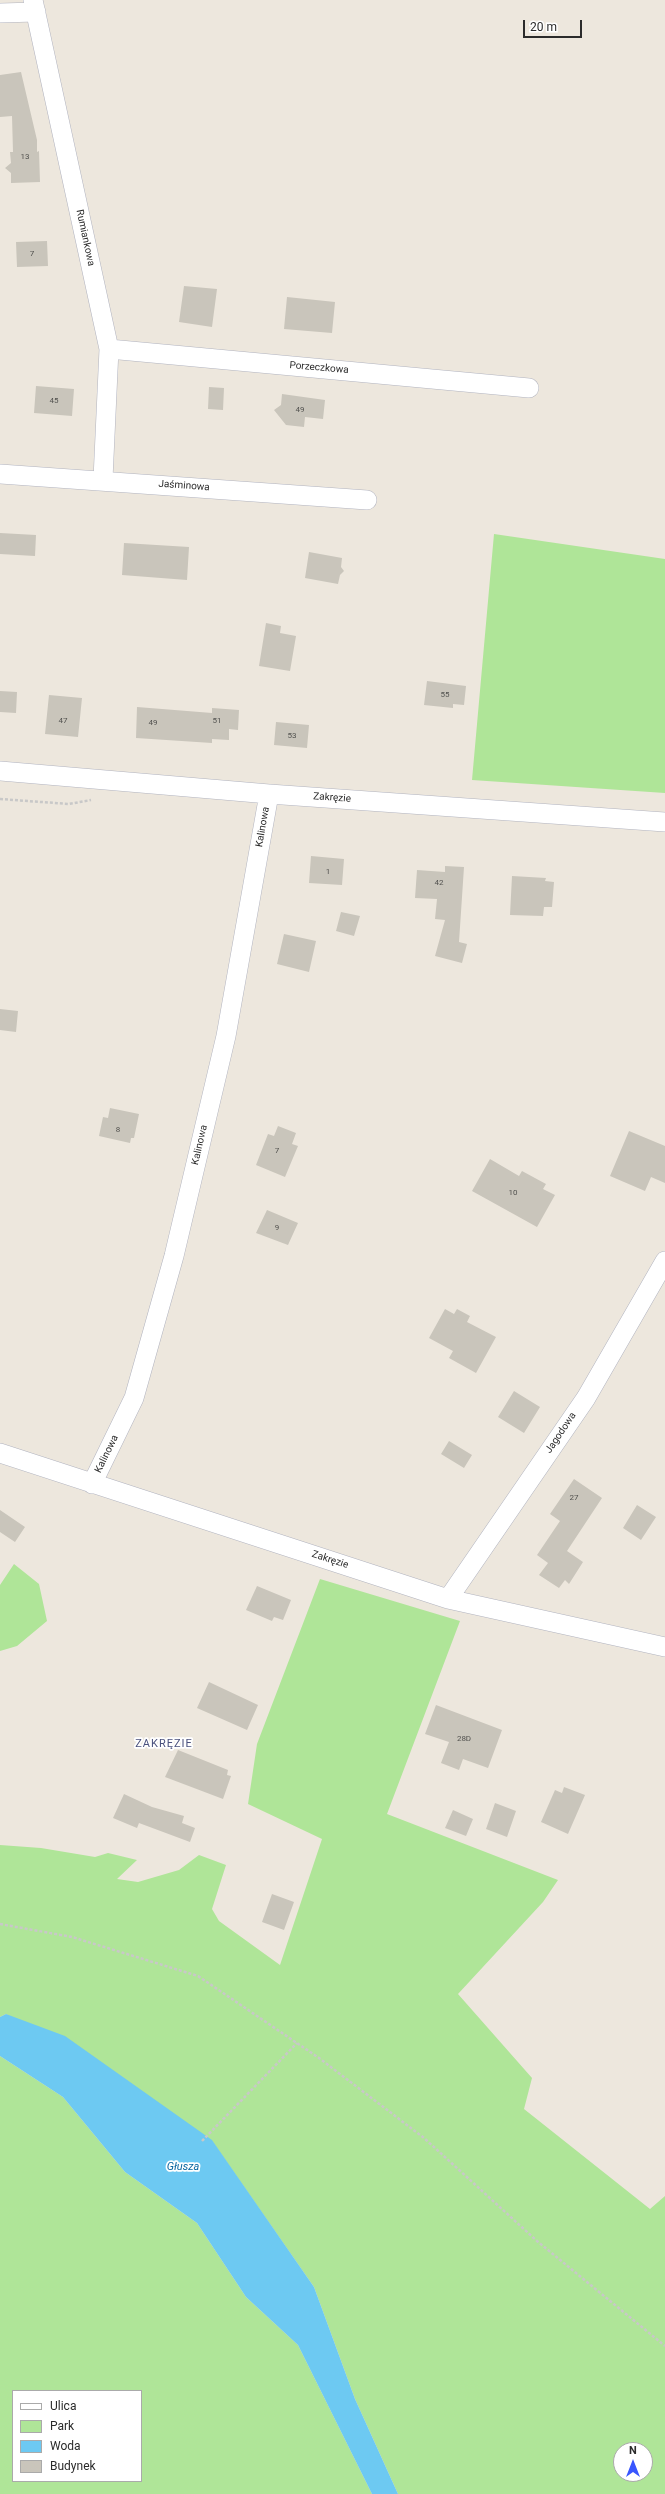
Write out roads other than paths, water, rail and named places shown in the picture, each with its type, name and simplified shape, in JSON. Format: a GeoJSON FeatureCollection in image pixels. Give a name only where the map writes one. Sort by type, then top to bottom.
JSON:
{"type":"FeatureCollection","features":[{"type":"Feature","properties":{"kind":"street"},"geometry":{"type":"LineString","coordinates":[[0,14],[35,6]]}},
{"type":"Feature","properties":{"kind":"street","name":"Rumiankowa"},"geometry":{"type":"LineString","coordinates":[[35,6],[109,349],[103,479]]}},
{"type":"Feature","properties":{"kind":"street","name":"Porzeczkowa"},"geometry":{"type":"LineString","coordinates":[[109,349],[528,388]]}},
{"type":"Feature","properties":{"kind":"street","name":"Jaśminowa"},"geometry":{"type":"LineString","coordinates":[[0,474],[103,479],[367,500]]}},
{"type":"Feature","properties":{"kind":"street","name":"Zakręzie"},"geometry":{"type":"LineString","coordinates":[[0,771],[269,794],[665,822]]}},
{"type":"Feature","properties":{"kind":"street","name":"Kalinowa"},"geometry":{"type":"LineString","coordinates":[[92,1484],[134,1398],[174,1256],[226,1036],[269,794]]}},
{"type":"Feature","properties":{"kind":"street","name":"Jagodowa"},"geometry":{"type":"LineString","coordinates":[[448,1599],[586,1398],[665,1261]]}},
{"type":"Feature","properties":{"kind":"street","name":"Zakręzie"},"geometry":{"type":"LineString","coordinates":[[0,1453],[448,1599],[665,1647]]}},
{"type":"Feature","properties":{"kind":"water","name":"Głusza"},"geometry":{"type":"Polygon","coordinates":[[[6,2014],[65,2036],[212,2140],[314,2287],[355,2399],[398,2494],[372,2494],[298,2345],[246,2297],[197,2223],[125,2172],[63,2097],[0,2056],[0,2017],[6,2014]]]}},
{"type":"Feature","properties":{"kind":"district","name":"ZAKRĘZIE"},"geometry":{"type":"Point","coordinates":[164,1744]}}]}
